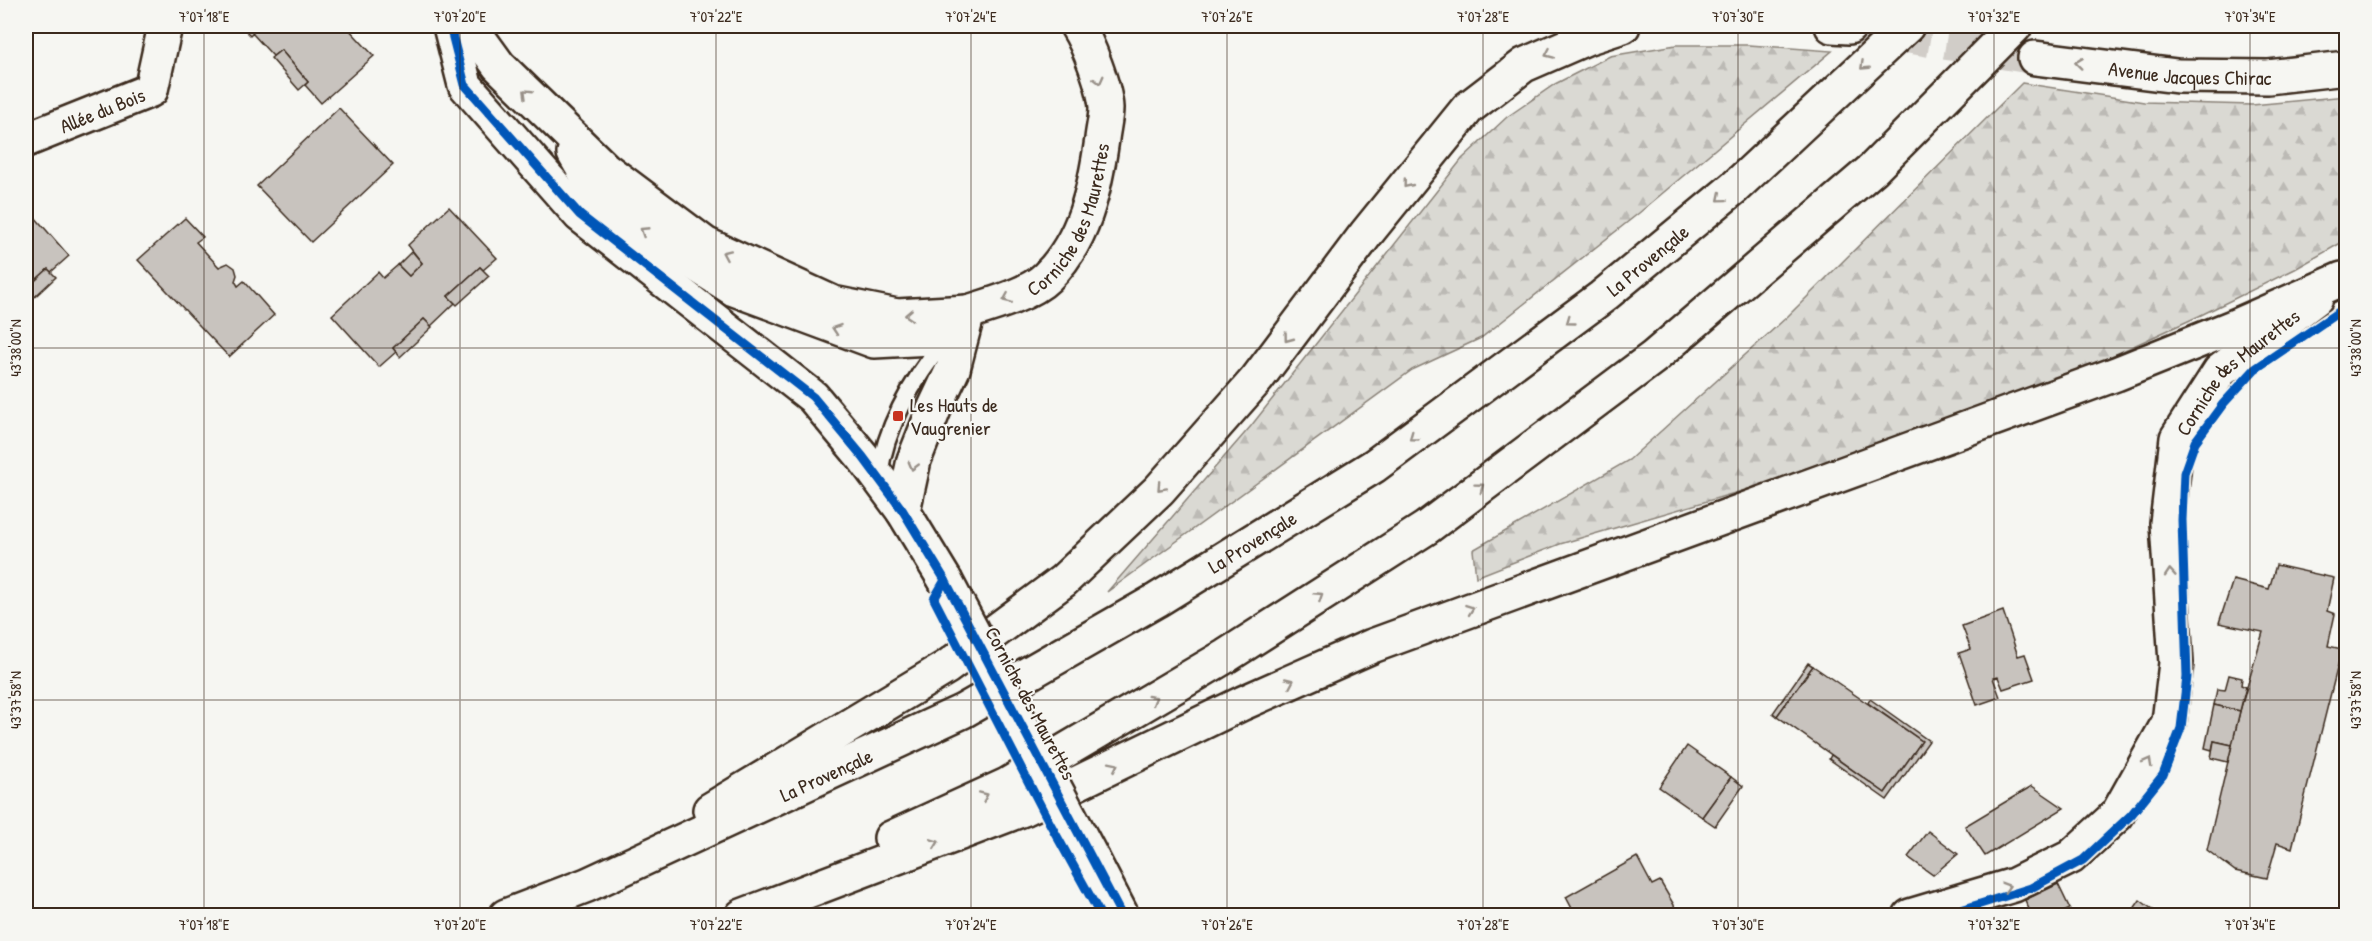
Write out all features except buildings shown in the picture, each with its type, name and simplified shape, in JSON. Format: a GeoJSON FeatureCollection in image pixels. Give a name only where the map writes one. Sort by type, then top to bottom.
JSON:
{"type":"FeatureCollection","features":[{"type":"Feature","properties":{"kind":"main road","name":"Allée du Bois"},"geometry":{"type":"LineString","coordinates":[[26,140],[151,90],[165,26]]}},
{"type":"Feature","properties":{"kind":"main road"},"geometry":{"type":"LineString","coordinates":[[450,26],[465,85],[580,215],[813,397],[863,457],[903,511]]}},
{"type":"Feature","properties":{"kind":"main road","name":"Corniche des Maurettes"},"geometry":{"type":"LineString","coordinates":[[470,26],[499,66],[605,169],[705,244],[832,303],[897,316],[968,312],[1007,300],[1046,279],[1072,248],[1088,209],[1099,163],[1106,107],[1097,70],[1077,26]]}},
{"type":"Feature","properties":{"kind":"main road"},"geometry":{"type":"LineString","coordinates":[[587,885],[846,726],[947,667],[1063,581],[1159,490],[1257,379],[1366,234],[1468,108],[1524,65],[1586,38],[1623,26]]}},
{"type":"Feature","properties":{"kind":"main road","name":"La Provençale"},"geometry":{"type":"LineString","coordinates":[[506,915],[587,885],[963,711],[1156,600],[1374,466],[1602,297],[1735,187],[1907,26]]}},
{"type":"Feature","properties":{"kind":"main road"},"geometry":{"type":"LineString","coordinates":[[720,915],[1007,785],[1226,656],[1426,528],[1654,357],[1873,169],[2015,26]]}},
{"type":"Feature","properties":{"kind":"main road","name":"Avenue Jacques Chirac"},"geometry":{"type":"LineString","coordinates":[[2035,58],[2176,76],[2268,77],[2346,68]]}},
{"type":"Feature","properties":{"kind":"main road"},"geometry":{"type":"LineString","coordinates":[[742,915],[1026,808],[1243,703],[1372,646],[2116,374],[2233,327],[2344,277]]}},
{"type":"Feature","properties":{"kind":"main road","name":"Corniche des Maurettes"},"geometry":{"type":"LineString","coordinates":[[1910,915],[2014,885],[2071,857],[2117,815],[2169,722],[2176,663],[2167,523],[2177,438],[2220,370],[2344,277]]}},
{"type":"Feature","properties":{"kind":"main road"},"geometry":{"type":"LineString","coordinates":[[903,511],[915,460],[935,407],[953,369],[968,312]]}},
{"type":"Feature","properties":{"kind":"main road"},"geometry":{"type":"LineString","coordinates":[[724,327],[789,403],[855,473],[903,511]]}},
{"type":"Feature","properties":{"kind":"main road","name":"Corniche des Maurettes"},"geometry":{"type":"LineString","coordinates":[[903,511],[945,580],[1122,915]]}},
{"type":"Feature","properties":{"kind":"lane"},"geometry":{"type":"LineString","coordinates":[[879,479],[882,454],[916,380],[968,312]]}},
{"type":"Feature","properties":{"kind":"green space"},"geometry":{"type":"Polygon","coordinates":[[[1676,45],[1749,45],[1832,51],[1639,213],[1481,338],[1412,370],[1107,592],[1251,426],[1462,159],[1507,117],[1555,84],[1610,56],[1676,45]]]}},
{"type":"Feature","properties":{"kind":"green space"},"geometry":{"type":"Polygon","coordinates":[[[2022,83],[2144,102],[2252,105],[2346,96],[2346,240],[2295,269],[2199,316],[2055,382],[1800,474],[1560,544],[1476,577],[1473,550],[1629,460],[1788,316],[2022,83]]]}},
{"type":"Feature","properties":{"kind":"tunnel"},"geometry":{"type":"LineString","coordinates":[[1849,27],[2035,58]]}},
{"type":"Feature","properties":{"kind":"cycle path"},"geometry":{"type":"LineString","coordinates":[[450,26],[465,85],[580,215],[813,397],[863,457],[903,511],[945,580],[1122,916]]}},
{"type":"Feature","properties":{"kind":"cycle path"},"geometry":{"type":"LineString","coordinates":[[1942,916],[2031,888],[2083,860],[2131,815],[2163,775],[2181,728],[2187,677],[2182,520],[2184,473],[2195,442],[2223,404],[2255,369],[2346,307]]}},
{"type":"Feature","properties":{"kind":"cycle path"},"geometry":{"type":"LineString","coordinates":[[945,580],[934,599],[1048,820],[1101,916]]}},
{"type":"Feature","properties":{"kind":"place","name":"Les Hauts de Vaugrenier"},"geometry":{"type":"Point","coordinates":[898,416]}}]}
